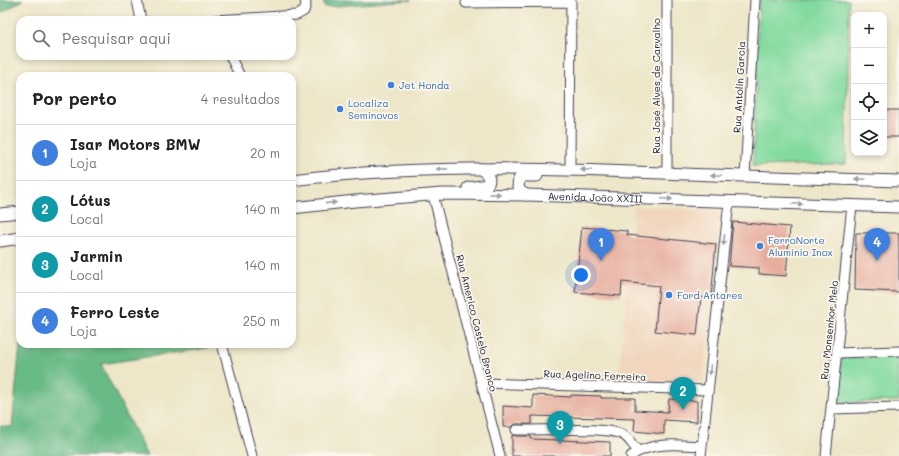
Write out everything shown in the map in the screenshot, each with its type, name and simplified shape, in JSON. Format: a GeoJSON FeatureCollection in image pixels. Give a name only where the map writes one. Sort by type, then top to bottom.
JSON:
{"type":"FeatureCollection","features":[{"type":"Feature","properties":{"kind":"main road"},"geometry":{"type":"LineString","coordinates":[[296,179],[361,173],[438,169],[481,169],[570,170],[899,181]]}},
{"type":"Feature","properties":{"kind":"main road"},"geometry":{"type":"LineString","coordinates":[[438,194],[469,187],[487,185],[489,178],[481,169]]}},
{"type":"Feature","properties":{"kind":"main road"},"geometry":{"type":"LineString","coordinates":[[526,195],[521,192],[518,187],[519,179],[523,176],[554,175],[570,170]]}},
{"type":"Feature","properties":{"kind":"main road","name":"Avenida João XXIII"},"geometry":{"type":"LineString","coordinates":[[296,208],[438,194],[526,195],[899,207]]}},
{"type":"Feature","properties":{"kind":"main road"},"geometry":{"type":"LineString","coordinates":[[0,214],[16,212]]}},
{"type":"Feature","properties":{"kind":"main road"},"geometry":{"type":"LineString","coordinates":[[0,241],[16,239]]}},
{"type":"Feature","properties":{"kind":"street"},"geometry":{"type":"LineString","coordinates":[[137,0],[140,16]]}},
{"type":"Feature","properties":{"kind":"street"},"geometry":{"type":"LineString","coordinates":[[281,16],[297,15],[304,11],[306,8],[305,0]]}},
{"type":"Feature","properties":{"kind":"street","name":"Rua José Alves de Carvalho"},"geometry":{"type":"LineString","coordinates":[[667,0],[667,173]]}},
{"type":"Feature","properties":{"kind":"street","name":"Rua Antolin Garcia"},"geometry":{"type":"LineString","coordinates":[[745,176],[755,0]]}},
{"type":"Feature","properties":{"kind":"street"},"geometry":{"type":"LineString","coordinates":[[466,3],[571,1],[570,170]]}},
{"type":"Feature","properties":{"kind":"street"},"geometry":{"type":"LineString","coordinates":[[232,60],[238,72]]}},
{"type":"Feature","properties":{"kind":"street","name":"Rua Americo Castelo Branco"},"geometry":{"type":"LineString","coordinates":[[438,194],[481,384],[500,456]]}},
{"type":"Feature","properties":{"kind":"street"},"geometry":{"type":"LineString","coordinates":[[701,456],[730,202]]}},
{"type":"Feature","properties":{"kind":"street","name":"Rua Monsenhor Melo"},"geometry":{"type":"LineString","coordinates":[[826,456],[852,206]]}},
{"type":"Feature","properties":{"kind":"street"},"geometry":{"type":"LineString","coordinates":[[223,348],[252,456]]}},
{"type":"Feature","properties":{"kind":"street"},"geometry":{"type":"LineString","coordinates":[[837,353],[899,351]]}},
{"type":"Feature","properties":{"kind":"street","name":"Rua Agelino Ferreira"},"geometry":{"type":"LineString","coordinates":[[481,384],[708,390]]}},
{"type":"Feature","properties":{"kind":"street"},"geometry":{"type":"LineString","coordinates":[[831,409],[899,407]]}},
{"type":"Feature","properties":{"kind":"street"},"geometry":{"type":"LineString","coordinates":[[516,430],[598,430],[614,432],[624,435],[634,453],[658,445],[702,446]]}},
{"type":"Feature","properties":{"kind":"shaded area","name":"Ford Antares"},"geometry":{"type":"Polygon","coordinates":[[[634,206],[721,211],[703,382],[619,380],[634,206]]]}},
{"type":"Feature","properties":{"kind":"green space"},"geometry":{"type":"Polygon","coordinates":[[[0,0],[23,0],[0,14],[0,0]]]}},
{"type":"Feature","properties":{"kind":"green space"},"geometry":{"type":"Polygon","coordinates":[[[322,0],[411,0],[325,7],[322,0]]]}},
{"type":"Feature","properties":{"kind":"green space"},"geometry":{"type":"Polygon","coordinates":[[[759,0],[849,0],[846,164],[753,166],[759,0]]]}},
{"type":"Feature","properties":{"kind":"green space"},"geometry":{"type":"Polygon","coordinates":[[[20,348],[207,348],[101,364],[147,456],[0,456],[0,426],[12,427],[20,348]]]}},
{"type":"Feature","properties":{"kind":"green space"},"geometry":{"type":"Polygon","coordinates":[[[899,357],[899,401],[837,403],[842,358],[899,357]]]}},
{"type":"Feature","properties":{"kind":"building"},"geometry":{"type":"Polygon","coordinates":[[[887,110],[899,110],[899,137],[887,137],[887,110]]]}},
{"type":"Feature","properties":{"kind":"building","name":"FerroNorte Alumínio Inox"},"geometry":{"type":"Polygon","coordinates":[[[733,222],[790,227],[786,276],[759,274],[759,268],[729,266],[733,222]]]}},
{"type":"Feature","properties":{"kind":"building"},"geometry":{"type":"Polygon","coordinates":[[[582,227],[627,231],[627,235],[716,244],[711,299],[701,297],[697,335],[655,331],[659,286],[622,282],[621,296],[575,292],[582,227]]]}},
{"type":"Feature","properties":{"kind":"building"},"geometry":{"type":"Polygon","coordinates":[[[856,233],[899,233],[899,292],[855,290],[856,233]]]}},
{"type":"Feature","properties":{"kind":"building"},"geometry":{"type":"Polygon","coordinates":[[[533,395],[635,398],[635,410],[668,412],[669,399],[697,401],[697,422],[664,420],[664,434],[634,431],[635,419],[532,416],[532,424],[516,424],[511,427],[503,427],[503,406],[533,408],[533,395]]]}},
{"type":"Feature","properties":{"kind":"building"},"geometry":{"type":"Polygon","coordinates":[[[512,435],[531,436],[531,439],[610,442],[610,456],[512,456],[512,435]]]}},
{"type":"Feature","properties":{"kind":"place","name":"Jet Honda"},"geometry":{"type":"Point","coordinates":[391,85]}},
{"type":"Feature","properties":{"kind":"place","name":"Localiza Seminovos"},"geometry":{"type":"Point","coordinates":[340,109]}},
{"type":"Feature","properties":{"kind":"place","name":"FerroNorte Alumínio Inox"},"geometry":{"type":"Point","coordinates":[760,246]}},
{"type":"Feature","properties":{"kind":"place","name":"Isar Motors BMW"},"geometry":{"type":"Point","coordinates":[601,261]}},
{"type":"Feature","properties":{"kind":"place","name":"Ferro Leste"},"geometry":{"type":"Point","coordinates":[877,261]}},
{"type":"Feature","properties":{"kind":"place","name":"Ford Antares"},"geometry":{"type":"Point","coordinates":[669,295]}},
{"type":"Feature","properties":{"kind":"place","name":"Lótus"},"geometry":{"type":"Point","coordinates":[683,410]}},
{"type":"Feature","properties":{"kind":"place","name":"Jarmin"},"geometry":{"type":"Point","coordinates":[560,444]}}]}
